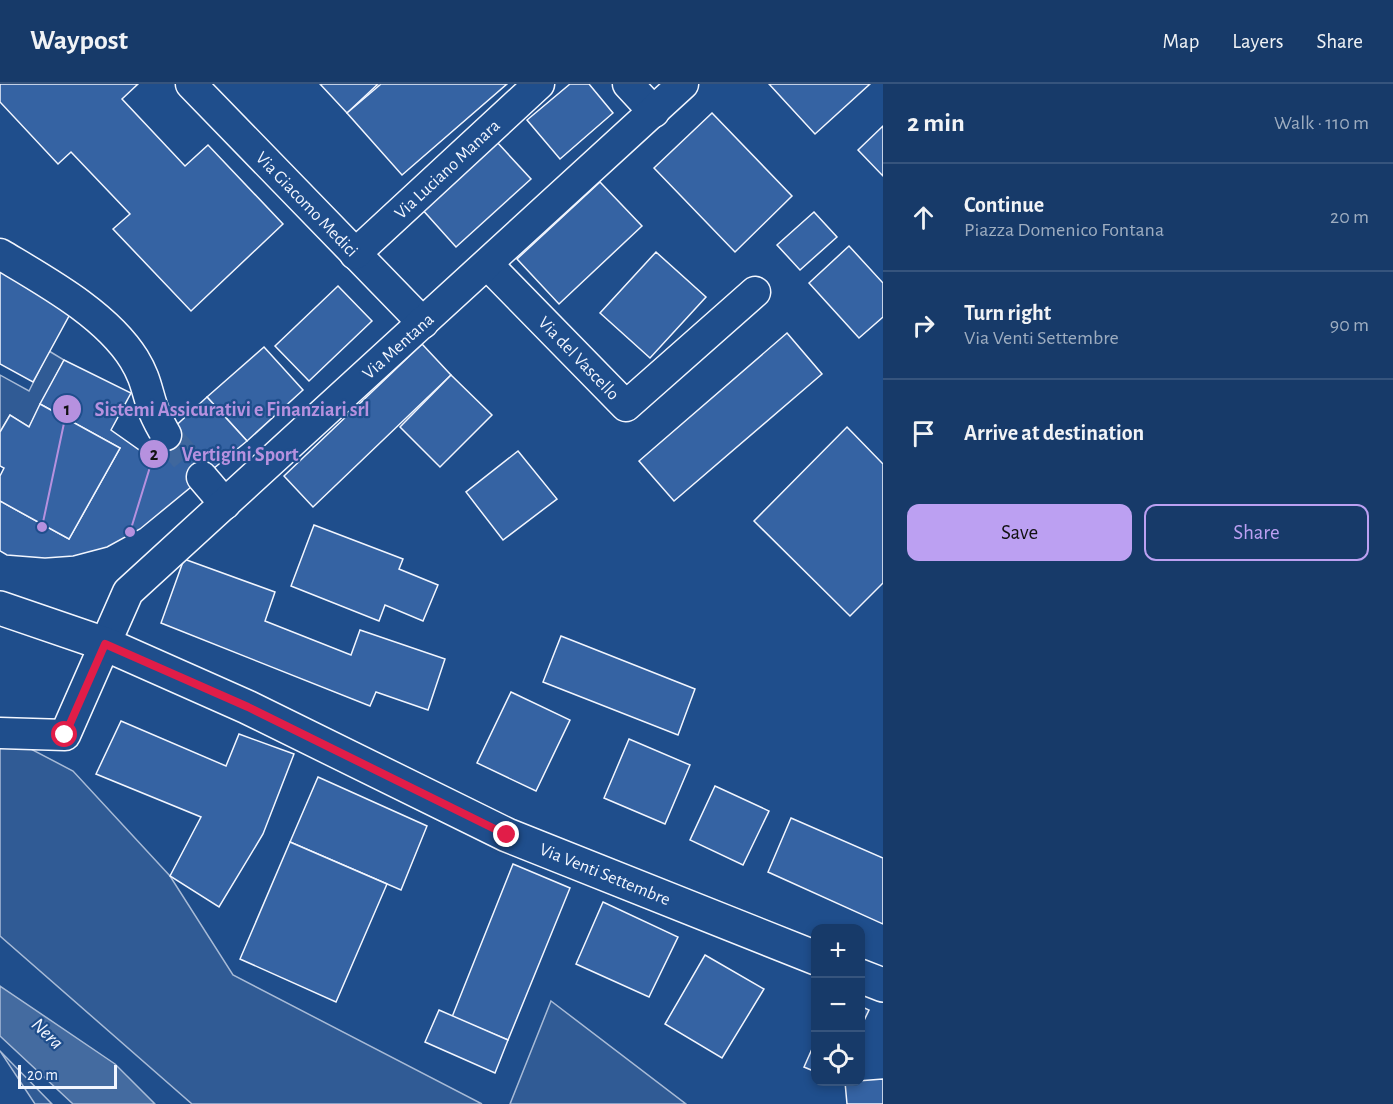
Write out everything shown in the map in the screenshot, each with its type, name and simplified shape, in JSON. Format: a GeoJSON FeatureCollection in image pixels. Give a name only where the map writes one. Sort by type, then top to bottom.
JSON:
{"type":"FeatureCollection","features":[{"type":"Feature","properties":{"kind":"street","name":"Via Giacomo Medici"},"geometry":{"type":"LineString","coordinates":[[191,84],[423,323]]}},
{"type":"Feature","properties":{"kind":"street","name":"Via Luciano Manara"},"geometry":{"type":"LineString","coordinates":[[355,254],[539,84]]}},
{"type":"Feature","properties":{"kind":"street"},"geometry":{"type":"LineString","coordinates":[[628,84],[654,112]]}},
{"type":"Feature","properties":{"kind":"street","name":"Via Mentana"},"geometry":{"type":"LineString","coordinates":[[0,733],[65,735],[128,592],[683,84]]}},
{"type":"Feature","properties":{"kind":"street"},"geometry":{"type":"LineString","coordinates":[[0,254],[80,306],[113,332],[134,358],[147,382],[152,408],[166,435]]}},
{"type":"Feature","properties":{"kind":"street","name":"Via del Vascello"},"geometry":{"type":"LineString","coordinates":[[487,264],[626,406],[755,292]]}},
{"type":"Feature","properties":{"kind":"street"},"geometry":{"type":"LineString","coordinates":[[202,477],[225,504]]}},
{"type":"Feature","properties":{"kind":"street","name":"Via Venti Settembre"},"geometry":{"type":"LineString","coordinates":[[0,608],[105,644],[248,707],[507,835],[811,956]]}},
{"type":"Feature","properties":{"kind":"street"},"geometry":{"type":"LineString","coordinates":[[865,978],[883,985]]}},
{"type":"Feature","properties":{"kind":"shaded area"},"geometry":{"type":"Polygon","coordinates":[[[49,351],[64,360],[29,427],[10,415],[0,432],[0,375],[29,391],[49,351]]]}},
{"type":"Feature","properties":{"kind":"shaded area"},"geometry":{"type":"Polygon","coordinates":[[[0,733],[73,771],[170,876],[233,975],[482,1104],[192,1104],[0,936],[0,733]]]}},
{"type":"Feature","properties":{"kind":"shaded area"},"geometry":{"type":"Polygon","coordinates":[[[551,1001],[686,1104],[510,1104],[551,1001]]]}},
{"type":"Feature","properties":{"kind":"shaded area"},"geometry":{"type":"Polygon","coordinates":[[[0,1051],[52,1104],[35,1104],[0,1051]]]}},
{"type":"Feature","properties":{"kind":"water","name":"Nera"},"geometry":{"type":"Polygon","coordinates":[[[0,986],[115,1064],[155,1104],[73,1104],[0,1036],[0,986]]]}},
{"type":"Feature","properties":{"kind":"building"},"geometry":{"type":"Polygon","coordinates":[[[0,84],[138,84],[122,99],[185,166],[208,145],[283,224],[191,311],[113,229],[130,214],[71,152],[58,164],[0,102],[0,84]]]}},
{"type":"Feature","properties":{"kind":"building"},"geometry":{"type":"Polygon","coordinates":[[[320,84],[378,84],[347,113],[320,84]]]}},
{"type":"Feature","properties":{"kind":"building"},"geometry":{"type":"Polygon","coordinates":[[[381,84],[507,84],[402,175],[347,113],[381,84]]]}},
{"type":"Feature","properties":{"kind":"building"},"geometry":{"type":"Polygon","coordinates":[[[570,84],[589,84],[613,113],[560,159],[527,120],[570,84]]]}},
{"type":"Feature","properties":{"kind":"building"},"geometry":{"type":"Polygon","coordinates":[[[769,84],[870,84],[815,134],[769,84]]]}},
{"type":"Feature","properties":{"kind":"building"},"geometry":{"type":"Polygon","coordinates":[[[712,113],[792,196],[735,252],[654,168],[712,113]]]}},
{"type":"Feature","properties":{"kind":"building"},"geometry":{"type":"Polygon","coordinates":[[[883,126],[883,176],[858,150],[883,126]]]}},
{"type":"Feature","properties":{"kind":"building"},"geometry":{"type":"Polygon","coordinates":[[[496,141],[531,179],[456,247],[421,208],[496,141]]]}},
{"type":"Feature","properties":{"kind":"building"},"geometry":{"type":"Polygon","coordinates":[[[600,182],[642,226],[559,304],[517,259],[600,182]]]}},
{"type":"Feature","properties":{"kind":"building"},"geometry":{"type":"Polygon","coordinates":[[[814,212],[837,237],[800,270],[777,245],[814,212]]]}},
{"type":"Feature","properties":{"kind":"building"},"geometry":{"type":"Polygon","coordinates":[[[849,246],[883,283],[883,317],[859,338],[809,283],[849,246]]]}},
{"type":"Feature","properties":{"kind":"building"},"geometry":{"type":"Polygon","coordinates":[[[656,252],[706,297],[650,358],[600,313],[656,252]]]}},
{"type":"Feature","properties":{"kind":"building"},"geometry":{"type":"Polygon","coordinates":[[[0,264],[75,305],[33,382],[0,364],[0,264]]]}},
{"type":"Feature","properties":{"kind":"building"},"geometry":{"type":"Polygon","coordinates":[[[338,286],[372,321],[309,381],[275,346],[338,286]]]}},
{"type":"Feature","properties":{"kind":"building"},"geometry":{"type":"Polygon","coordinates":[[[787,333],[822,374],[674,501],[639,461],[787,333]]]}},
{"type":"Feature","properties":{"kind":"building"},"geometry":{"type":"Polygon","coordinates":[[[422,344],[451,375],[313,507],[284,476],[422,344]]]}},
{"type":"Feature","properties":{"kind":"building"},"geometry":{"type":"Polygon","coordinates":[[[264,347],[303,390],[247,441],[207,397],[264,347]]]}},
{"type":"Feature","properties":{"kind":"building"},"geometry":{"type":"Polygon","coordinates":[[[64,360],[131,393],[111,430],[145,454],[207,397],[247,441],[140,529],[107,547],[73,556],[45,558],[7,555],[0,551],[0,501],[69,539],[120,448],[40,404],[64,360]]]}},
{"type":"Feature","properties":{"kind":"building"},"geometry":{"type":"Polygon","coordinates":[[[451,375],[492,415],[440,467],[400,427],[451,375]]]}},
{"type":"Feature","properties":{"kind":"building"},"geometry":{"type":"Polygon","coordinates":[[[40,404],[120,448],[69,539],[0,501],[0,476],[4,468],[0,466],[0,432],[10,415],[29,427],[40,404]]]}},
{"type":"Feature","properties":{"kind":"building"},"geometry":{"type":"Polygon","coordinates":[[[847,427],[883,464],[883,583],[850,616],[754,521],[847,427]]]}},
{"type":"Feature","properties":{"kind":"building"},"geometry":{"type":"Polygon","coordinates":[[[518,451],[557,499],[503,540],[466,492],[518,451]]]}},
{"type":"Feature","properties":{"kind":"building"},"geometry":{"type":"Polygon","coordinates":[[[314,525],[403,559],[399,569],[438,585],[423,621],[385,605],[379,621],[291,586],[314,525]]]}},
{"type":"Feature","properties":{"kind":"building"},"geometry":{"type":"Polygon","coordinates":[[[184,559],[275,592],[265,621],[351,655],[360,630],[445,659],[428,710],[376,692],[370,706],[161,623],[184,559]]]}},
{"type":"Feature","properties":{"kind":"building"},"geometry":{"type":"Polygon","coordinates":[[[561,636],[695,689],[678,735],[543,682],[561,636]]]}},
{"type":"Feature","properties":{"kind":"building"},"geometry":{"type":"Polygon","coordinates":[[[511,692],[570,720],[536,791],[477,763],[511,692]]]}},
{"type":"Feature","properties":{"kind":"building"},"geometry":{"type":"Polygon","coordinates":[[[121,721],[226,766],[239,734],[294,754],[263,834],[219,907],[170,876],[201,817],[96,774],[121,721]]]}},
{"type":"Feature","properties":{"kind":"building"},"geometry":{"type":"Polygon","coordinates":[[[629,739],[690,765],[665,824],[604,798],[629,739]]]}},
{"type":"Feature","properties":{"kind":"building"},"geometry":{"type":"Polygon","coordinates":[[[318,777],[427,826],[401,890],[290,842],[318,777]]]}},
{"type":"Feature","properties":{"kind":"building"},"geometry":{"type":"Polygon","coordinates":[[[715,786],[769,811],[743,865],[690,840],[715,786]]]}},
{"type":"Feature","properties":{"kind":"building"},"geometry":{"type":"Polygon","coordinates":[[[791,818],[883,858],[883,924],[768,872],[791,818]]]}},
{"type":"Feature","properties":{"kind":"building"},"geometry":{"type":"Polygon","coordinates":[[[290,842],[387,884],[336,1002],[240,959],[290,842]]]}},
{"type":"Feature","properties":{"kind":"building"},"geometry":{"type":"Polygon","coordinates":[[[513,864],[570,888],[508,1040],[452,1017],[513,864]]]}},
{"type":"Feature","properties":{"kind":"building"},"geometry":{"type":"Polygon","coordinates":[[[603,902],[678,937],[649,997],[576,964],[603,902]]]}},
{"type":"Feature","properties":{"kind":"building"},"geometry":{"type":"Polygon","coordinates":[[[705,955],[764,989],[722,1058],[665,1024],[705,955]]]}},
{"type":"Feature","properties":{"kind":"building"},"geometry":{"type":"Polygon","coordinates":[[[439,1010],[508,1040],[495,1073],[425,1042],[439,1010]]]}},
{"type":"Feature","properties":{"kind":"building"},"geometry":{"type":"Polygon","coordinates":[[[811,1051],[811,1070],[804,1067],[811,1051]]]}},
{"type":"Feature","properties":{"kind":"building"},"geometry":{"type":"Polygon","coordinates":[[[883,1079],[883,1104],[847,1104],[845,1086],[865,1086],[865,1080],[883,1079]]]}},
{"type":"Feature","properties":{"kind":"tunnel"},"geometry":{"type":"LineString","coordinates":[[166,435],[202,477]]}},
{"type":"Feature","properties":{"kind":"place","name":"Sistemi Assicurativi e Finanziari srl"},"geometry":{"type":"Point","coordinates":[42,527]}},
{"type":"Feature","properties":{"kind":"place","name":"Vertigini Sport"},"geometry":{"type":"Point","coordinates":[130,532]}},
{"type":"Feature","properties":{"kind":"route"},"geometry":{"type":"LineString","coordinates":[[65,735],[105,644],[248,707],[507,835]]}}]}
